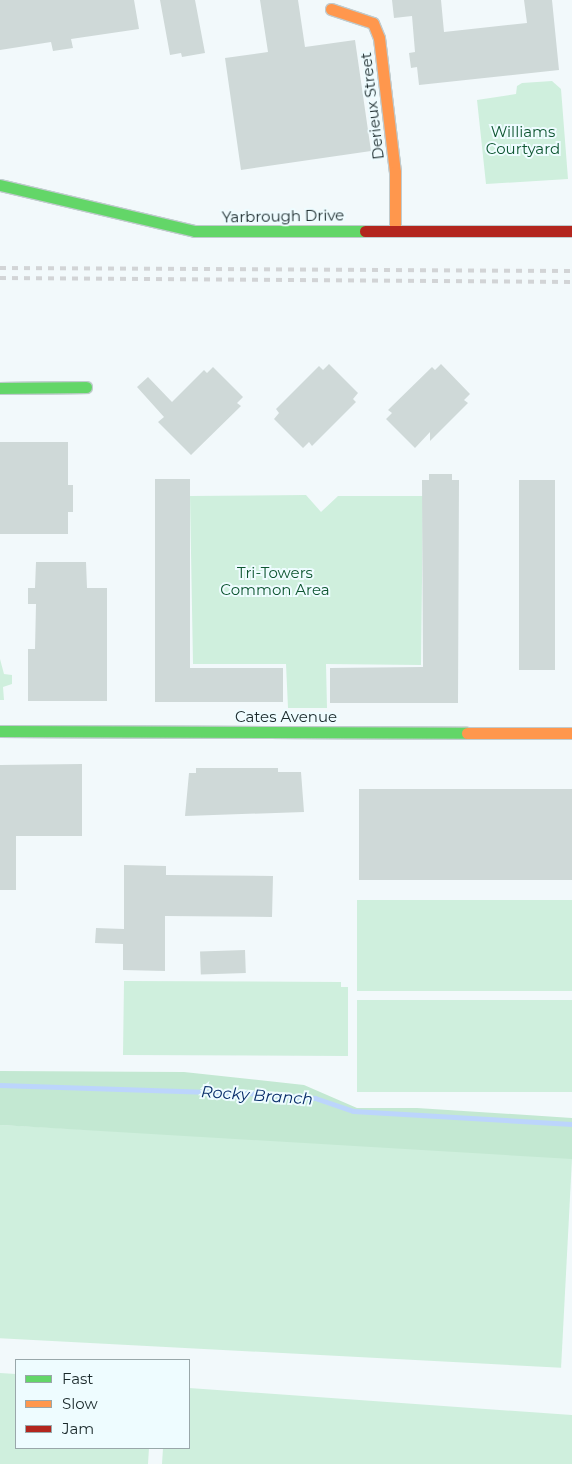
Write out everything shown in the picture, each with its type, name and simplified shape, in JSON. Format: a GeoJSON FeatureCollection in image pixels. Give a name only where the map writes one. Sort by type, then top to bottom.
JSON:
{"type":"FeatureCollection","features":[{"type":"Feature","properties":{"kind":"street","name":"Derieux Street"},"geometry":{"type":"LineString","coordinates":[[331,9],[373,23],[379,38],[395,172],[395,230]]}},
{"type":"Feature","properties":{"kind":"street","name":"Yarbrough Drive"},"geometry":{"type":"LineString","coordinates":[[0,185],[195,231],[572,231]]}},
{"type":"Feature","properties":{"kind":"street"},"geometry":{"type":"LineString","coordinates":[[0,388],[86,387]]}},
{"type":"Feature","properties":{"kind":"street","name":"Cates Avenue"},"geometry":{"type":"LineString","coordinates":[[0,731],[572,733]]}},
{"type":"Feature","properties":{"kind":"green space","name":"Williams Courtyard"},"geometry":{"type":"Polygon","coordinates":[[[552,81],[561,89],[568,179],[486,184],[477,100],[516,94],[517,86],[522,83],[552,81]]]}},
{"type":"Feature","properties":{"kind":"green space","name":"Tri-Towers Common Area"},"geometry":{"type":"Polygon","coordinates":[[[306,495],[321,512],[338,496],[423,496],[421,665],[326,664],[327,708],[288,708],[286,664],[193,664],[190,496],[306,495]]]}},
{"type":"Feature","properties":{"kind":"green space"},"geometry":{"type":"Polygon","coordinates":[[[0,659],[4,674],[12,675],[12,684],[3,687],[4,700],[0,700],[0,659]]]}},
{"type":"Feature","properties":{"kind":"green space"},"geometry":{"type":"Polygon","coordinates":[[[357,900],[572,900],[572,991],[357,991],[357,900]]]}},
{"type":"Feature","properties":{"kind":"green space"},"geometry":{"type":"Polygon","coordinates":[[[124,981],[341,982],[341,987],[348,987],[348,1056],[123,1055],[124,981]]]}},
{"type":"Feature","properties":{"kind":"green space"},"geometry":{"type":"Polygon","coordinates":[[[357,1000],[572,1000],[572,1092],[357,1092],[357,1000]]]}},
{"type":"Feature","properties":{"kind":"green space"},"geometry":{"type":"Polygon","coordinates":[[[0,1071],[184,1072],[304,1085],[357,1108],[417,1108],[572,1118],[572,1159],[0,1125],[0,1071]]]}},
{"type":"Feature","properties":{"kind":"green space"},"geometry":{"type":"Polygon","coordinates":[[[0,1125],[572,1155],[561,1368],[0,1338],[0,1125]]]}},
{"type":"Feature","properties":{"kind":"green space"},"geometry":{"type":"Polygon","coordinates":[[[0,1373],[15,1374],[15,1449],[149,1449],[148,1464],[0,1464],[0,1373]]]}},
{"type":"Feature","properties":{"kind":"green space"},"geometry":{"type":"Polygon","coordinates":[[[190,1388],[572,1415],[572,1464],[162,1464],[163,1449],[190,1449],[190,1388]]]}},
{"type":"Feature","properties":{"kind":"building"},"geometry":{"type":"Polygon","coordinates":[[[0,0],[134,0],[139,29],[71,39],[73,48],[53,51],[51,42],[0,50],[0,0]]]}},
{"type":"Feature","properties":{"kind":"building"},"geometry":{"type":"Polygon","coordinates":[[[160,0],[195,0],[205,53],[182,57],[181,53],[170,55],[160,0]]]}},
{"type":"Feature","properties":{"kind":"building"},"geometry":{"type":"Polygon","coordinates":[[[260,0],[298,0],[305,47],[355,40],[371,151],[241,170],[225,58],[268,52],[260,0]]]}},
{"type":"Feature","properties":{"kind":"building"},"geometry":{"type":"Polygon","coordinates":[[[392,0],[441,0],[444,32],[527,23],[524,0],[552,0],[559,70],[419,85],[417,67],[411,68],[409,53],[415,52],[412,16],[394,18],[392,0]]]}},
{"type":"Feature","properties":{"kind":"building"},"geometry":{"type":"Polygon","coordinates":[[[329,364],[358,393],[353,399],[356,402],[312,446],[309,442],[303,448],[274,419],[279,413],[276,409],[319,366],[323,370],[329,364]]]}},
{"type":"Feature","properties":{"kind":"building"},"geometry":{"type":"Polygon","coordinates":[[[441,364],[470,394],[464,400],[468,403],[430,441],[430,432],[415,448],[386,419],[392,413],[388,410],[432,367],[435,370],[441,364]]]}},
{"type":"Feature","properties":{"kind":"building"},"geometry":{"type":"Polygon","coordinates":[[[213,367],[243,397],[237,403],[241,406],[191,455],[158,422],[164,417],[137,387],[148,377],[172,402],[204,370],[207,373],[213,367]]]}},
{"type":"Feature","properties":{"kind":"building"},"geometry":{"type":"Polygon","coordinates":[[[0,442],[68,442],[68,485],[73,485],[73,512],[68,512],[68,534],[0,534],[0,442]]]}},
{"type":"Feature","properties":{"kind":"building"},"geometry":{"type":"Polygon","coordinates":[[[429,474],[452,474],[452,480],[459,480],[458,703],[330,703],[330,668],[423,667],[422,480],[429,480],[429,474]]]}},
{"type":"Feature","properties":{"kind":"building"},"geometry":{"type":"Polygon","coordinates":[[[155,479],[190,479],[190,668],[283,668],[283,702],[155,702],[155,479]]]}},
{"type":"Feature","properties":{"kind":"building"},"geometry":{"type":"Polygon","coordinates":[[[519,480],[555,480],[555,670],[519,670],[519,480]]]}},
{"type":"Feature","properties":{"kind":"building"},"geometry":{"type":"Polygon","coordinates":[[[36,562],[86,562],[87,588],[107,588],[107,701],[28,701],[28,649],[35,649],[36,604],[28,604],[28,588],[35,588],[36,562]]]}},
{"type":"Feature","properties":{"kind":"building"},"geometry":{"type":"Polygon","coordinates":[[[82,764],[82,836],[16,836],[16,890],[0,890],[0,765],[82,764]]]}},
{"type":"Feature","properties":{"kind":"building"},"geometry":{"type":"Polygon","coordinates":[[[196,768],[278,768],[278,772],[301,772],[304,812],[185,816],[189,773],[196,773],[196,768]]]}},
{"type":"Feature","properties":{"kind":"building"},"geometry":{"type":"Polygon","coordinates":[[[359,789],[572,789],[572,880],[359,880],[359,789]]]}},
{"type":"Feature","properties":{"kind":"building"},"geometry":{"type":"Polygon","coordinates":[[[124,865],[166,866],[166,875],[273,876],[272,917],[165,916],[165,971],[123,970],[123,944],[95,943],[96,928],[124,929],[124,865]]]}},
{"type":"Feature","properties":{"kind":"building"},"geometry":{"type":"Polygon","coordinates":[[[245,950],[246,973],[201,975],[200,952],[245,950]]]}},
{"type":"Feature","properties":{"kind":"waterway","name":"Rocky Branch"},"geometry":{"type":"LineString","coordinates":[[0,1085],[266,1094],[315,1098],[353,1111],[572,1124]]}},
{"type":"Feature","properties":{"kind":"railway"},"geometry":{"type":"LineString","coordinates":[[0,268],[572,271]]}},
{"type":"Feature","properties":{"kind":"railway"},"geometry":{"type":"LineString","coordinates":[[0,278],[572,282]]}},
{"type":"Feature","properties":{"kind":"traffic: fast"},"geometry":{"type":"LineString","coordinates":[[0,185],[195,231],[365,231]]}},
{"type":"Feature","properties":{"kind":"traffic: fast"},"geometry":{"type":"LineString","coordinates":[[0,388],[86,387]]}},
{"type":"Feature","properties":{"kind":"traffic: fast"},"geometry":{"type":"LineString","coordinates":[[0,731],[467,733]]}},
{"type":"Feature","properties":{"kind":"traffic: slow"},"geometry":{"type":"LineString","coordinates":[[331,9],[373,23],[379,38],[395,172],[395,230]]}},
{"type":"Feature","properties":{"kind":"traffic: slow"},"geometry":{"type":"LineString","coordinates":[[467,733],[572,733]]}},
{"type":"Feature","properties":{"kind":"traffic: jam"},"geometry":{"type":"LineString","coordinates":[[365,231],[572,231]]}}]}
